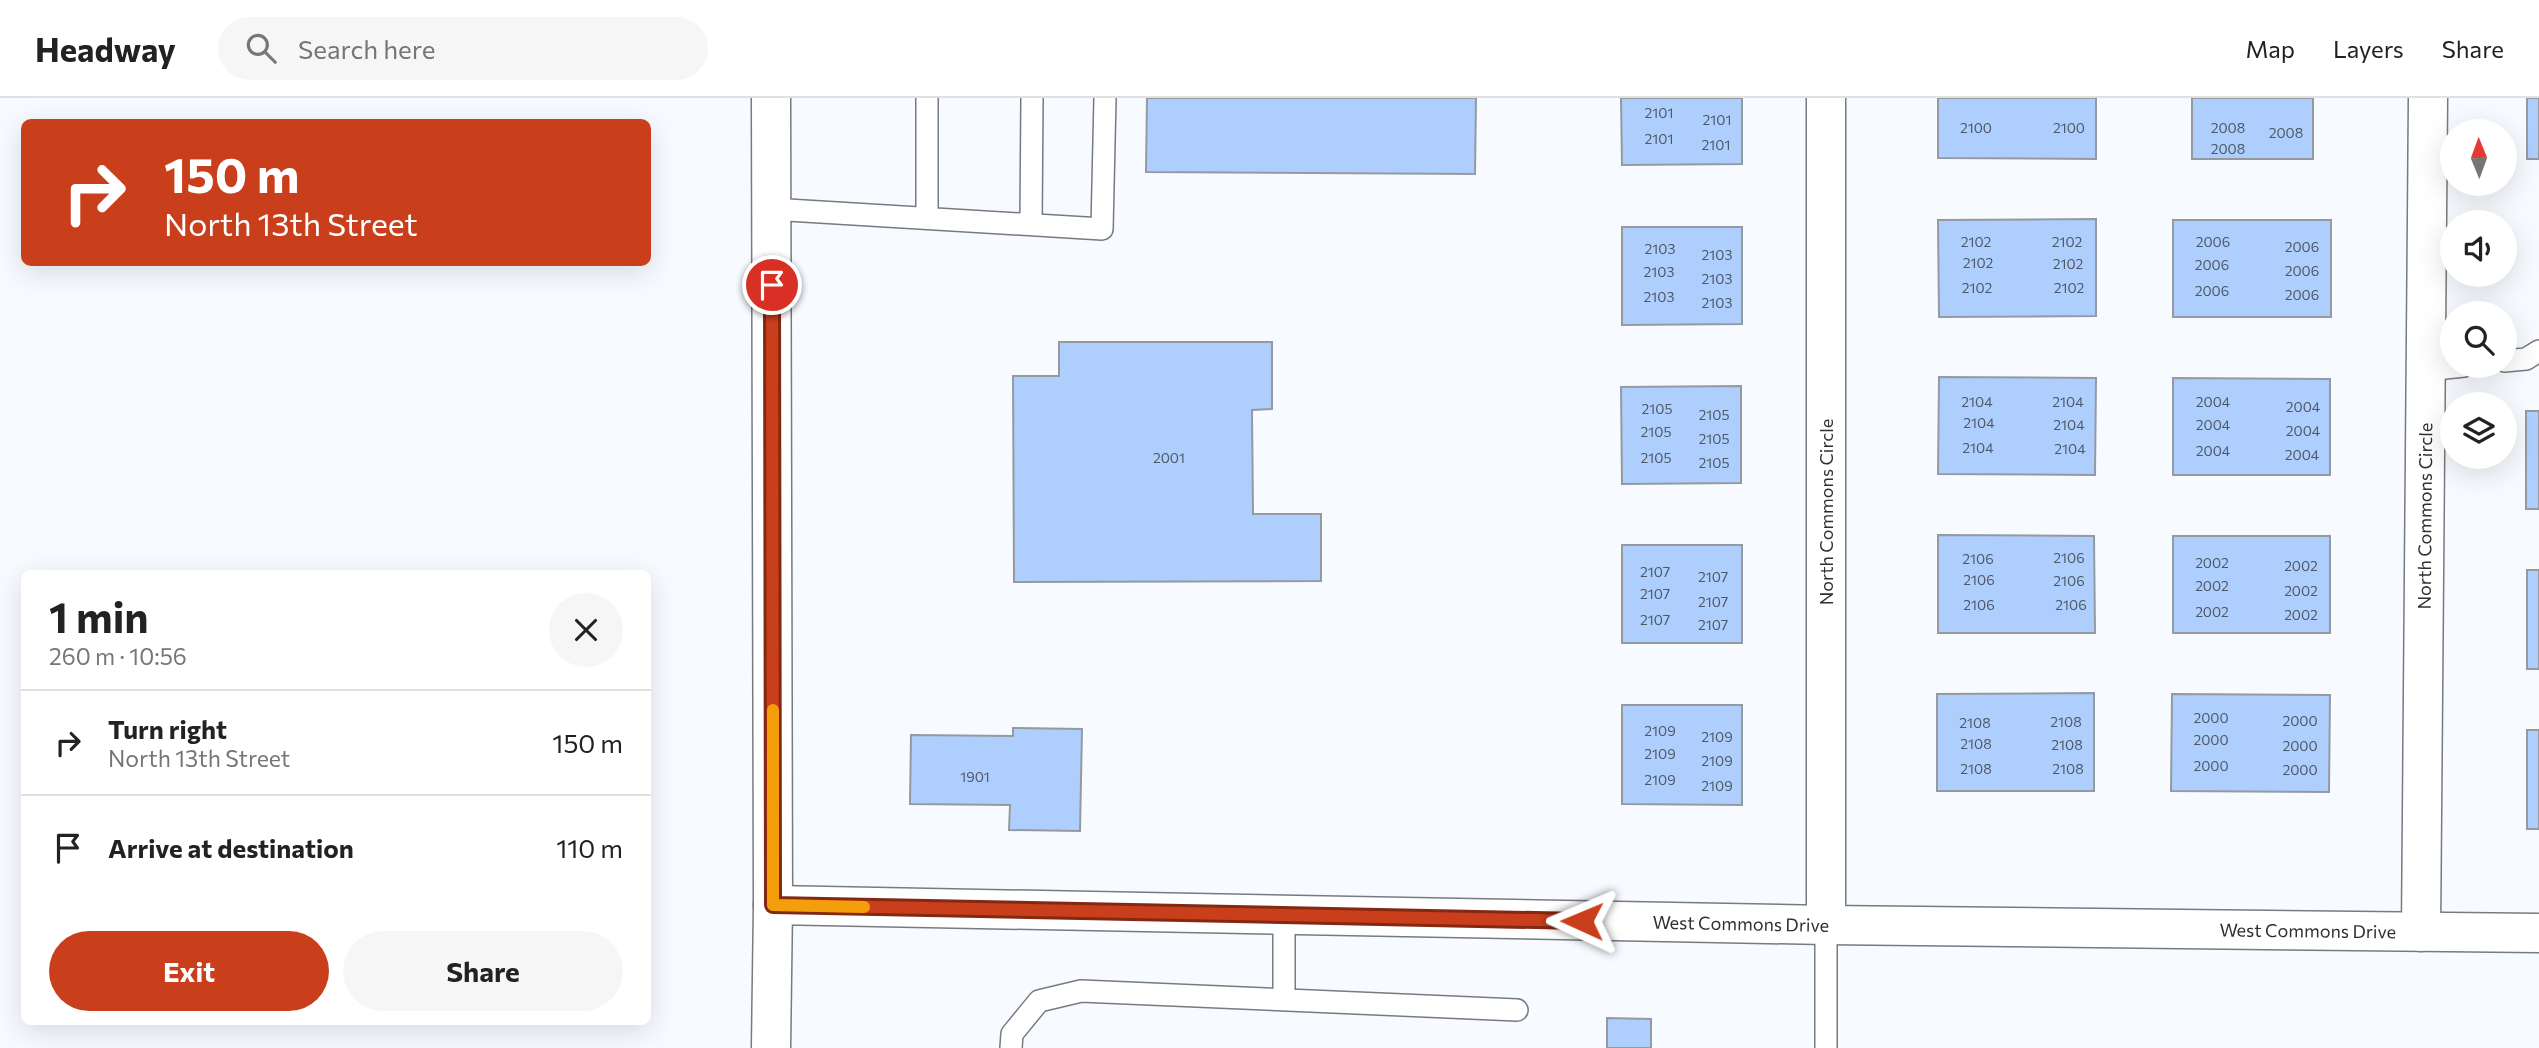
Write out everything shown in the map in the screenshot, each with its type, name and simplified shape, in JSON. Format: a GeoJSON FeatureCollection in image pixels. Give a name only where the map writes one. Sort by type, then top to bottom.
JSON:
{"type":"FeatureCollection","features":[{"type":"Feature","properties":{"kind":"street"},"geometry":{"type":"LineString","coordinates":[[771,98],[771,1048]]}},
{"type":"Feature","properties":{"kind":"street","name":"North Commons Circle"},"geometry":{"type":"LineString","coordinates":[[1826,98],[1826,925]]}},
{"type":"Feature","properties":{"kind":"street","name":"North Commons Circle"},"geometry":{"type":"LineString","coordinates":[[2421,932],[2428,98]]}},
{"type":"Feature","properties":{"kind":"street","name":"West Commons Drive"},"geometry":{"type":"LineString","coordinates":[[773,905],[1826,925],[2539,933]]}},
{"type":"Feature","properties":{"kind":"lane"},"geometry":{"type":"LineString","coordinates":[[926,216],[927,98]]}},
{"type":"Feature","properties":{"kind":"lane"},"geometry":{"type":"LineString","coordinates":[[1031,224],[1032,98]]}},
{"type":"Feature","properties":{"kind":"lane"},"geometry":{"type":"LineString","coordinates":[[771,209],[926,216],[1102,229],[1105,98]]}},
{"type":"Feature","properties":{"kind":"lane"},"geometry":{"type":"LineString","coordinates":[[2517,360],[2526,359],[2539,351]]}},
{"type":"Feature","properties":{"kind":"lane"},"geometry":{"type":"LineString","coordinates":[[2426,370],[2440,369]]}},
{"type":"Feature","properties":{"kind":"lane"},"geometry":{"type":"LineString","coordinates":[[1284,915],[1284,1000]]}},
{"type":"Feature","properties":{"kind":"lane"},"geometry":{"type":"LineString","coordinates":[[1826,925],[1826,1048]]}},
{"type":"Feature","properties":{"kind":"lane"},"geometry":{"type":"LineString","coordinates":[[1011,1048],[1012,1034],[1039,1001],[1081,991],[1517,1010]]}},
{"type":"Feature","properties":{"kind":"building"},"geometry":{"type":"Polygon","coordinates":[[[1147,98],[1476,98],[1475,174],[1146,172],[1147,98]]]}},
{"type":"Feature","properties":{"kind":"building"},"geometry":{"type":"Polygon","coordinates":[[[1621,98],[1742,98],[1742,164],[1622,165],[1621,98]]]}},
{"type":"Feature","properties":{"kind":"building"},"geometry":{"type":"Polygon","coordinates":[[[1938,98],[2096,98],[2096,159],[1938,158],[1938,98]]]}},
{"type":"Feature","properties":{"kind":"building"},"geometry":{"type":"Polygon","coordinates":[[[2192,98],[2313,98],[2313,159],[2192,159],[2192,98]]]}},
{"type":"Feature","properties":{"kind":"building"},"geometry":{"type":"Polygon","coordinates":[[[2527,98],[2539,98],[2539,159],[2527,159],[2527,98]]]}},
{"type":"Feature","properties":{"kind":"building"},"geometry":{"type":"Polygon","coordinates":[[[2096,219],[2096,316],[1939,317],[1938,220],[2096,219]]]}},
{"type":"Feature","properties":{"kind":"building"},"geometry":{"type":"Polygon","coordinates":[[[2173,220],[2331,220],[2331,317],[2173,317],[2173,220]]]}},
{"type":"Feature","properties":{"kind":"building"},"geometry":{"type":"Polygon","coordinates":[[[1622,227],[1742,227],[1742,324],[1622,325],[1622,227]]]}},
{"type":"Feature","properties":{"kind":"building"},"geometry":{"type":"Polygon","coordinates":[[[1059,342],[1272,342],[1272,409],[1252,410],[1253,514],[1321,514],[1321,581],[1014,582],[1013,376],[1059,376],[1059,342]]]}},
{"type":"Feature","properties":{"kind":"building"},"geometry":{"type":"Polygon","coordinates":[[[1939,377],[2096,378],[2095,475],[1938,474],[1939,377]]]}},
{"type":"Feature","properties":{"kind":"building"},"geometry":{"type":"Polygon","coordinates":[[[2173,378],[2330,379],[2330,475],[2173,475],[2173,378]]]}},
{"type":"Feature","properties":{"kind":"building"},"geometry":{"type":"Polygon","coordinates":[[[1741,386],[1741,483],[1622,484],[1621,387],[1741,386]]]}},
{"type":"Feature","properties":{"kind":"building"},"geometry":{"type":"Polygon","coordinates":[[[2526,411],[2539,411],[2539,509],[2526,509],[2526,411]]]}},
{"type":"Feature","properties":{"kind":"building"},"geometry":{"type":"Polygon","coordinates":[[[1938,535],[2094,536],[2095,633],[1938,633],[1938,535]]]}},
{"type":"Feature","properties":{"kind":"building"},"geometry":{"type":"Polygon","coordinates":[[[2173,536],[2330,536],[2330,633],[2173,633],[2173,536]]]}},
{"type":"Feature","properties":{"kind":"building"},"geometry":{"type":"Polygon","coordinates":[[[1622,545],[1742,545],[1742,643],[1622,643],[1622,545]]]}},
{"type":"Feature","properties":{"kind":"building"},"geometry":{"type":"Polygon","coordinates":[[[2527,570],[2539,570],[2539,669],[2527,669],[2527,570]]]}},
{"type":"Feature","properties":{"kind":"building"},"geometry":{"type":"Polygon","coordinates":[[[2094,693],[2094,791],[1937,791],[1937,694],[2094,693]]]}},
{"type":"Feature","properties":{"kind":"building"},"geometry":{"type":"Polygon","coordinates":[[[2172,694],[2330,695],[2329,792],[2171,791],[2172,694]]]}},
{"type":"Feature","properties":{"kind":"building"},"geometry":{"type":"Polygon","coordinates":[[[1622,705],[1742,705],[1742,805],[1622,804],[1622,705]]]}},
{"type":"Feature","properties":{"kind":"building"},"geometry":{"type":"Polygon","coordinates":[[[1013,728],[1082,729],[1080,831],[1009,830],[1010,805],[910,804],[911,735],[1013,736],[1013,728]]]}},
{"type":"Feature","properties":{"kind":"building"},"geometry":{"type":"Polygon","coordinates":[[[2527,730],[2539,730],[2539,829],[2527,829],[2527,730]]]}},
{"type":"Feature","properties":{"kind":"building"},"geometry":{"type":"Polygon","coordinates":[[[1607,1018],[1651,1019],[1651,1048],[1607,1048],[1607,1018]]]}},
{"type":"Feature","properties":{"kind":"slow traffic"},"geometry":{"type":"LineString","coordinates":[[773,710],[773,905],[864,907]]}},
{"type":"Feature","properties":{"kind":"route"},"geometry":{"type":"LineString","coordinates":[[772,285],[773,905],[1582,921]]}}]}
